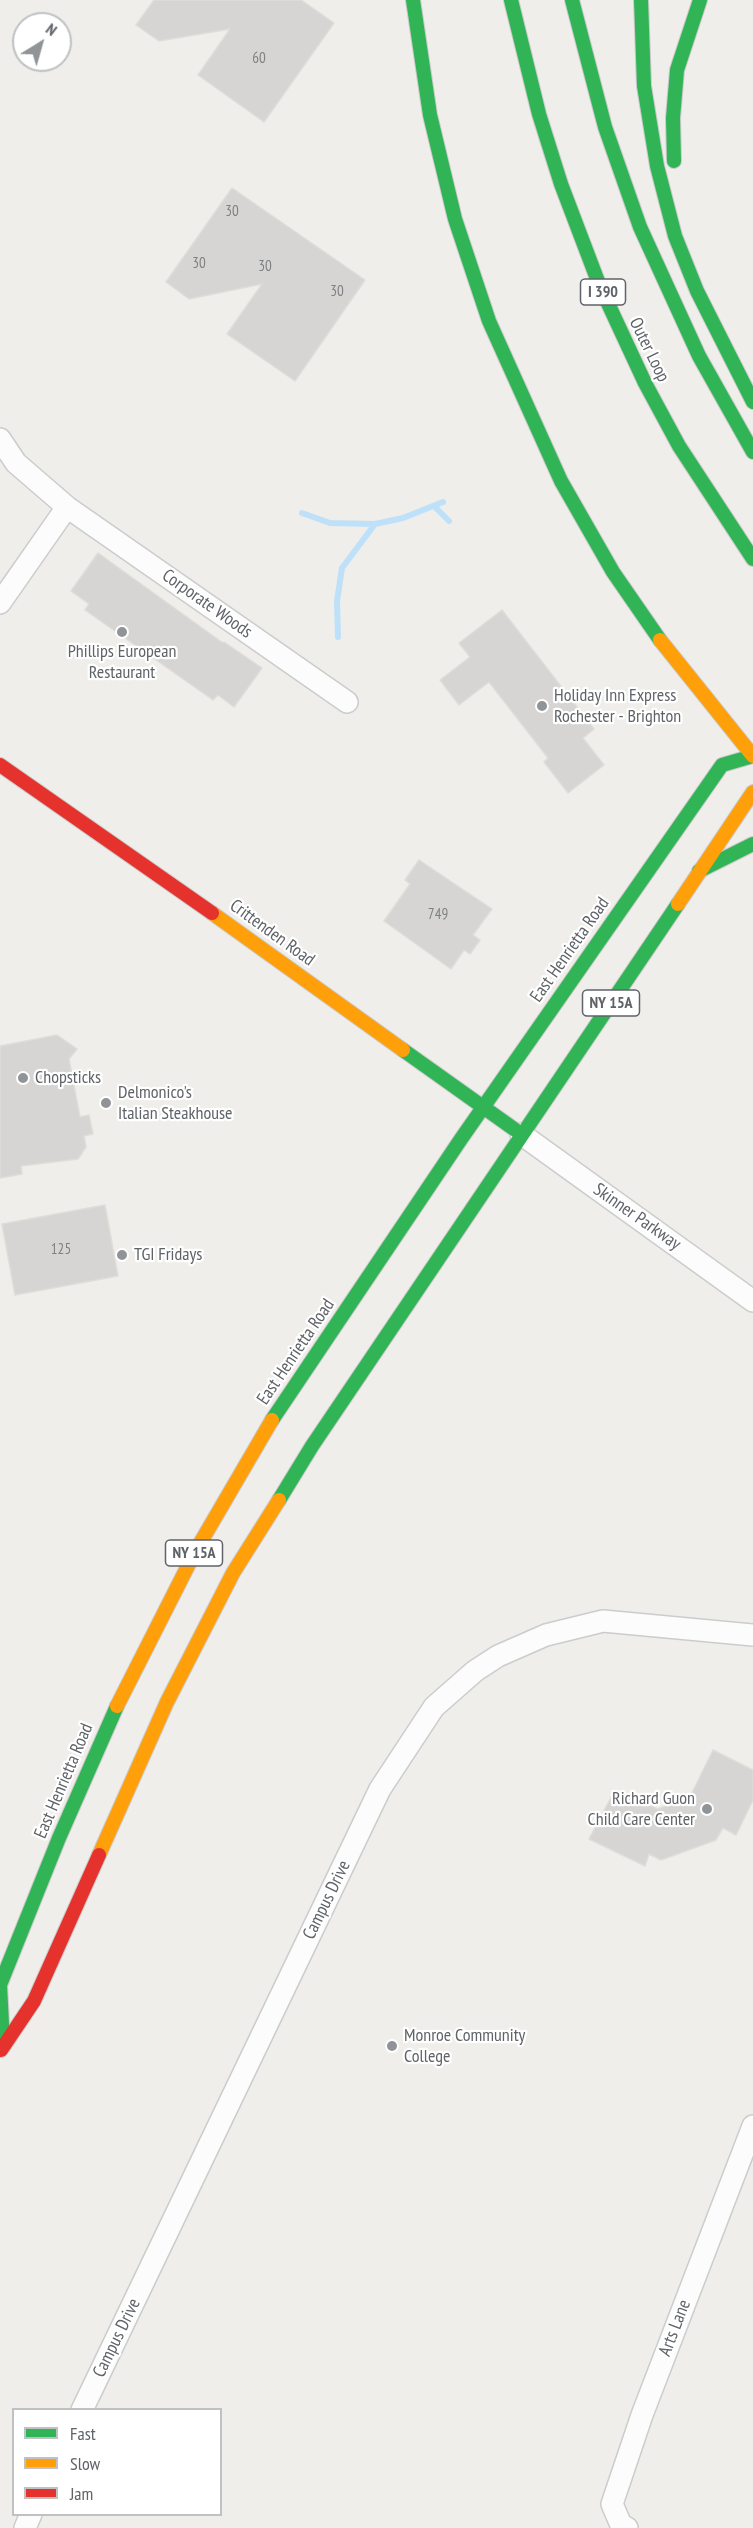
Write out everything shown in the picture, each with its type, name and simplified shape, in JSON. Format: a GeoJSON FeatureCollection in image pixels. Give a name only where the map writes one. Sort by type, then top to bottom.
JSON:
{"type":"FeatureCollection","features":[{"type":"Feature","properties":{"kind":"main road"},"geometry":{"type":"LineString","coordinates":[[413,0],[430,115],[455,219],[489,321],[516,386],[561,482],[613,572],[652,630],[753,757]]}},
{"type":"Feature","properties":{"kind":"main road","name":"Outer Loop"},"geometry":{"type":"LineString","coordinates":[[511,0],[550,150],[579,234],[610,310],[645,383],[679,446],[753,559]]}},
{"type":"Feature","properties":{"kind":"main road"},"geometry":{"type":"LineString","coordinates":[[572,0],[595,93],[640,227],[699,356],[753,452]]}},
{"type":"Feature","properties":{"kind":"main road"},"geometry":{"type":"LineString","coordinates":[[641,0],[644,86],[663,193],[675,236],[693,280],[753,402]]}},
{"type":"Feature","properties":{"kind":"main road"},"geometry":{"type":"LineString","coordinates":[[700,0],[677,70],[673,118],[676,183],[685,231],[724,342]]}},
{"type":"Feature","properties":{"kind":"main road","name":"East Henrietta Road"},"geometry":{"type":"LineString","coordinates":[[1,2046],[0,1985],[59,1838],[128,1680],[195,1552],[272,1419],[484,1106],[722,765],[753,757]]}},
{"type":"Feature","properties":{"kind":"main road","name":"Crittenden Road"},"geometry":{"type":"LineString","coordinates":[[0,765],[69,811],[521,1134]]}},
{"type":"Feature","properties":{"kind":"main road","name":"East Henrietta Road"},"geometry":{"type":"LineString","coordinates":[[1,2046],[34,2001],[166,1702],[233,1573],[312,1446],[753,792]]}},
{"type":"Feature","properties":{"kind":"main road"},"geometry":{"type":"LineString","coordinates":[[699,871],[753,844]]}},
{"type":"Feature","properties":{"kind":"street","name":"Corporate Woods"},"geometry":{"type":"LineString","coordinates":[[0,439],[22,468],[67,507],[347,702]]}},
{"type":"Feature","properties":{"kind":"street"},"geometry":{"type":"LineString","coordinates":[[0,603],[67,507]]}},
{"type":"Feature","properties":{"kind":"street","name":"Skinner Parkway"},"geometry":{"type":"LineString","coordinates":[[521,1134],[753,1301]]}},
{"type":"Feature","properties":{"kind":"street","name":"Campus Drive"},"geometry":{"type":"LineString","coordinates":[[82,2408],[380,1789],[434,1707],[475,1671],[498,1656],[546,1635],[603,1621],[753,1635]]}},
{"type":"Feature","properties":{"kind":"street","name":"Arts Lane"},"geometry":{"type":"LineString","coordinates":[[627,2528],[621,2525],[612,2504],[642,2415],[753,2126]]}},
{"type":"Feature","properties":{"kind":"building"},"geometry":{"type":"Polygon","coordinates":[[[154,0],[301,0],[334,23],[264,122],[198,75],[230,29],[159,41],[136,25],[154,0]]]}},
{"type":"Feature","properties":{"kind":"building"},"geometry":{"type":"Polygon","coordinates":[[[232,188],[365,280],[295,381],[227,334],[262,284],[189,299],[166,282],[232,188]]]}},
{"type":"Feature","properties":{"kind":"building"},"geometry":{"type":"Polygon","coordinates":[[[98,553],[223,643],[262,668],[234,707],[218,695],[213,700],[85,610],[89,604],[71,591],[98,553]]]}},
{"type":"Feature","properties":{"kind":"building","name":"Holiday Inn Express Rochester - Brighton"},"geometry":{"type":"Polygon","coordinates":[[[502,610],[594,729],[583,738],[604,765],[568,793],[544,762],[548,758],[489,682],[459,705],[440,680],[470,657],[459,643],[502,610]]]}},
{"type":"Feature","properties":{"kind":"building"},"geometry":{"type":"Polygon","coordinates":[[[419,860],[492,909],[473,935],[480,940],[470,954],[464,950],[451,969],[384,921],[410,884],[405,880],[419,860]]]}},
{"type":"Feature","properties":{"kind":"building"},"geometry":{"type":"Polygon","coordinates":[[[57,1035],[77,1049],[69,1059],[80,1117],[89,1115],[93,1134],[84,1136],[86,1147],[78,1159],[21,1166],[22,1174],[0,1178],[0,1046],[57,1035]]]}},
{"type":"Feature","properties":{"kind":"building"},"geometry":{"type":"Polygon","coordinates":[[[105,1205],[118,1276],[15,1295],[2,1224],[105,1205]]]}},
{"type":"Feature","properties":{"kind":"building","name":"Richard Guon Child Care Center"},"geometry":{"type":"Polygon","coordinates":[[[713,1750],[753,1770],[753,1800],[736,1835],[723,1828],[716,1840],[661,1860],[649,1854],[645,1866],[589,1839],[615,1790],[658,1809],[675,1802],[687,1803],[713,1750]]]}},
{"type":"Feature","properties":{"kind":"waterway"},"geometry":{"type":"LineString","coordinates":[[338,637],[337,601],[342,568],[375,524],[403,518],[443,502]]}},
{"type":"Feature","properties":{"kind":"waterway"},"geometry":{"type":"LineString","coordinates":[[434,506],[449,521]]}},
{"type":"Feature","properties":{"kind":"waterway"},"geometry":{"type":"LineString","coordinates":[[302,513],[330,523],[375,524]]}},
{"type":"Feature","properties":{"kind":"traffic: fast"},"geometry":{"type":"LineString","coordinates":[[413,0],[430,115],[455,219],[489,321],[561,481],[613,572],[660,640]]}},
{"type":"Feature","properties":{"kind":"traffic: fast"},"geometry":{"type":"LineString","coordinates":[[511,0],[539,114],[561,184],[599,284],[645,383],[679,446],[753,559]]}},
{"type":"Feature","properties":{"kind":"traffic: fast"},"geometry":{"type":"LineString","coordinates":[[572,0],[605,127],[640,227],[699,356],[753,452]]}},
{"type":"Feature","properties":{"kind":"traffic: fast"},"geometry":{"type":"LineString","coordinates":[[641,0],[644,86],[657,166],[675,236],[697,291],[753,402]]}},
{"type":"Feature","properties":{"kind":"traffic: fast"},"geometry":{"type":"LineString","coordinates":[[674,161],[673,118],[677,70],[700,0]]}},
{"type":"Feature","properties":{"kind":"traffic: fast"},"geometry":{"type":"LineString","coordinates":[[272,1420],[461,1139],[722,765],[753,756]]}},
{"type":"Feature","properties":{"kind":"traffic: fast"},"geometry":{"type":"LineString","coordinates":[[699,871],[753,844]]}},
{"type":"Feature","properties":{"kind":"traffic: fast"},"geometry":{"type":"LineString","coordinates":[[279,1500],[312,1446],[678,904]]}},
{"type":"Feature","properties":{"kind":"traffic: fast"},"geometry":{"type":"LineString","coordinates":[[403,1050],[521,1134]]}},
{"type":"Feature","properties":{"kind":"traffic: fast"},"geometry":{"type":"LineString","coordinates":[[3,2043],[0,1985],[59,1838],[117,1706]]}},
{"type":"Feature","properties":{"kind":"traffic: slow"},"geometry":{"type":"LineString","coordinates":[[660,640],[753,756]]}},
{"type":"Feature","properties":{"kind":"traffic: slow"},"geometry":{"type":"LineString","coordinates":[[678,904],[753,792]]}},
{"type":"Feature","properties":{"kind":"traffic: slow"},"geometry":{"type":"LineString","coordinates":[[212,913],[403,1050]]}},
{"type":"Feature","properties":{"kind":"traffic: slow"},"geometry":{"type":"LineString","coordinates":[[117,1706],[195,1552],[272,1420]]}},
{"type":"Feature","properties":{"kind":"traffic: slow"},"geometry":{"type":"LineString","coordinates":[[99,1855],[167,1702],[233,1573],[279,1500]]}},
{"type":"Feature","properties":{"kind":"traffic: jam"},"geometry":{"type":"LineString","coordinates":[[0,765],[212,913]]}},
{"type":"Feature","properties":{"kind":"traffic: jam"},"geometry":{"type":"LineString","coordinates":[[1,2050],[34,2001],[99,1855]]}},
{"type":"Feature","properties":{"kind":"place","name":"Phillips European Restaurant"},"geometry":{"type":"Point","coordinates":[122,632]}},
{"type":"Feature","properties":{"kind":"place","name":"Holiday Inn Express Rochester - Brighton"},"geometry":{"type":"Point","coordinates":[542,706]}},
{"type":"Feature","properties":{"kind":"place","name":"Chopsticks"},"geometry":{"type":"Point","coordinates":[23,1078]}},
{"type":"Feature","properties":{"kind":"place","name":"Delmonico's Italian Steakhouse"},"geometry":{"type":"Point","coordinates":[106,1103]}},
{"type":"Feature","properties":{"kind":"place","name":"TGI Fridays"},"geometry":{"type":"Point","coordinates":[122,1255]}},
{"type":"Feature","properties":{"kind":"place","name":"Richard Guon Child Care Center"},"geometry":{"type":"Point","coordinates":[707,1809]}},
{"type":"Feature","properties":{"kind":"place","name":"Monroe Community College"},"geometry":{"type":"Point","coordinates":[392,2046]}}]}
